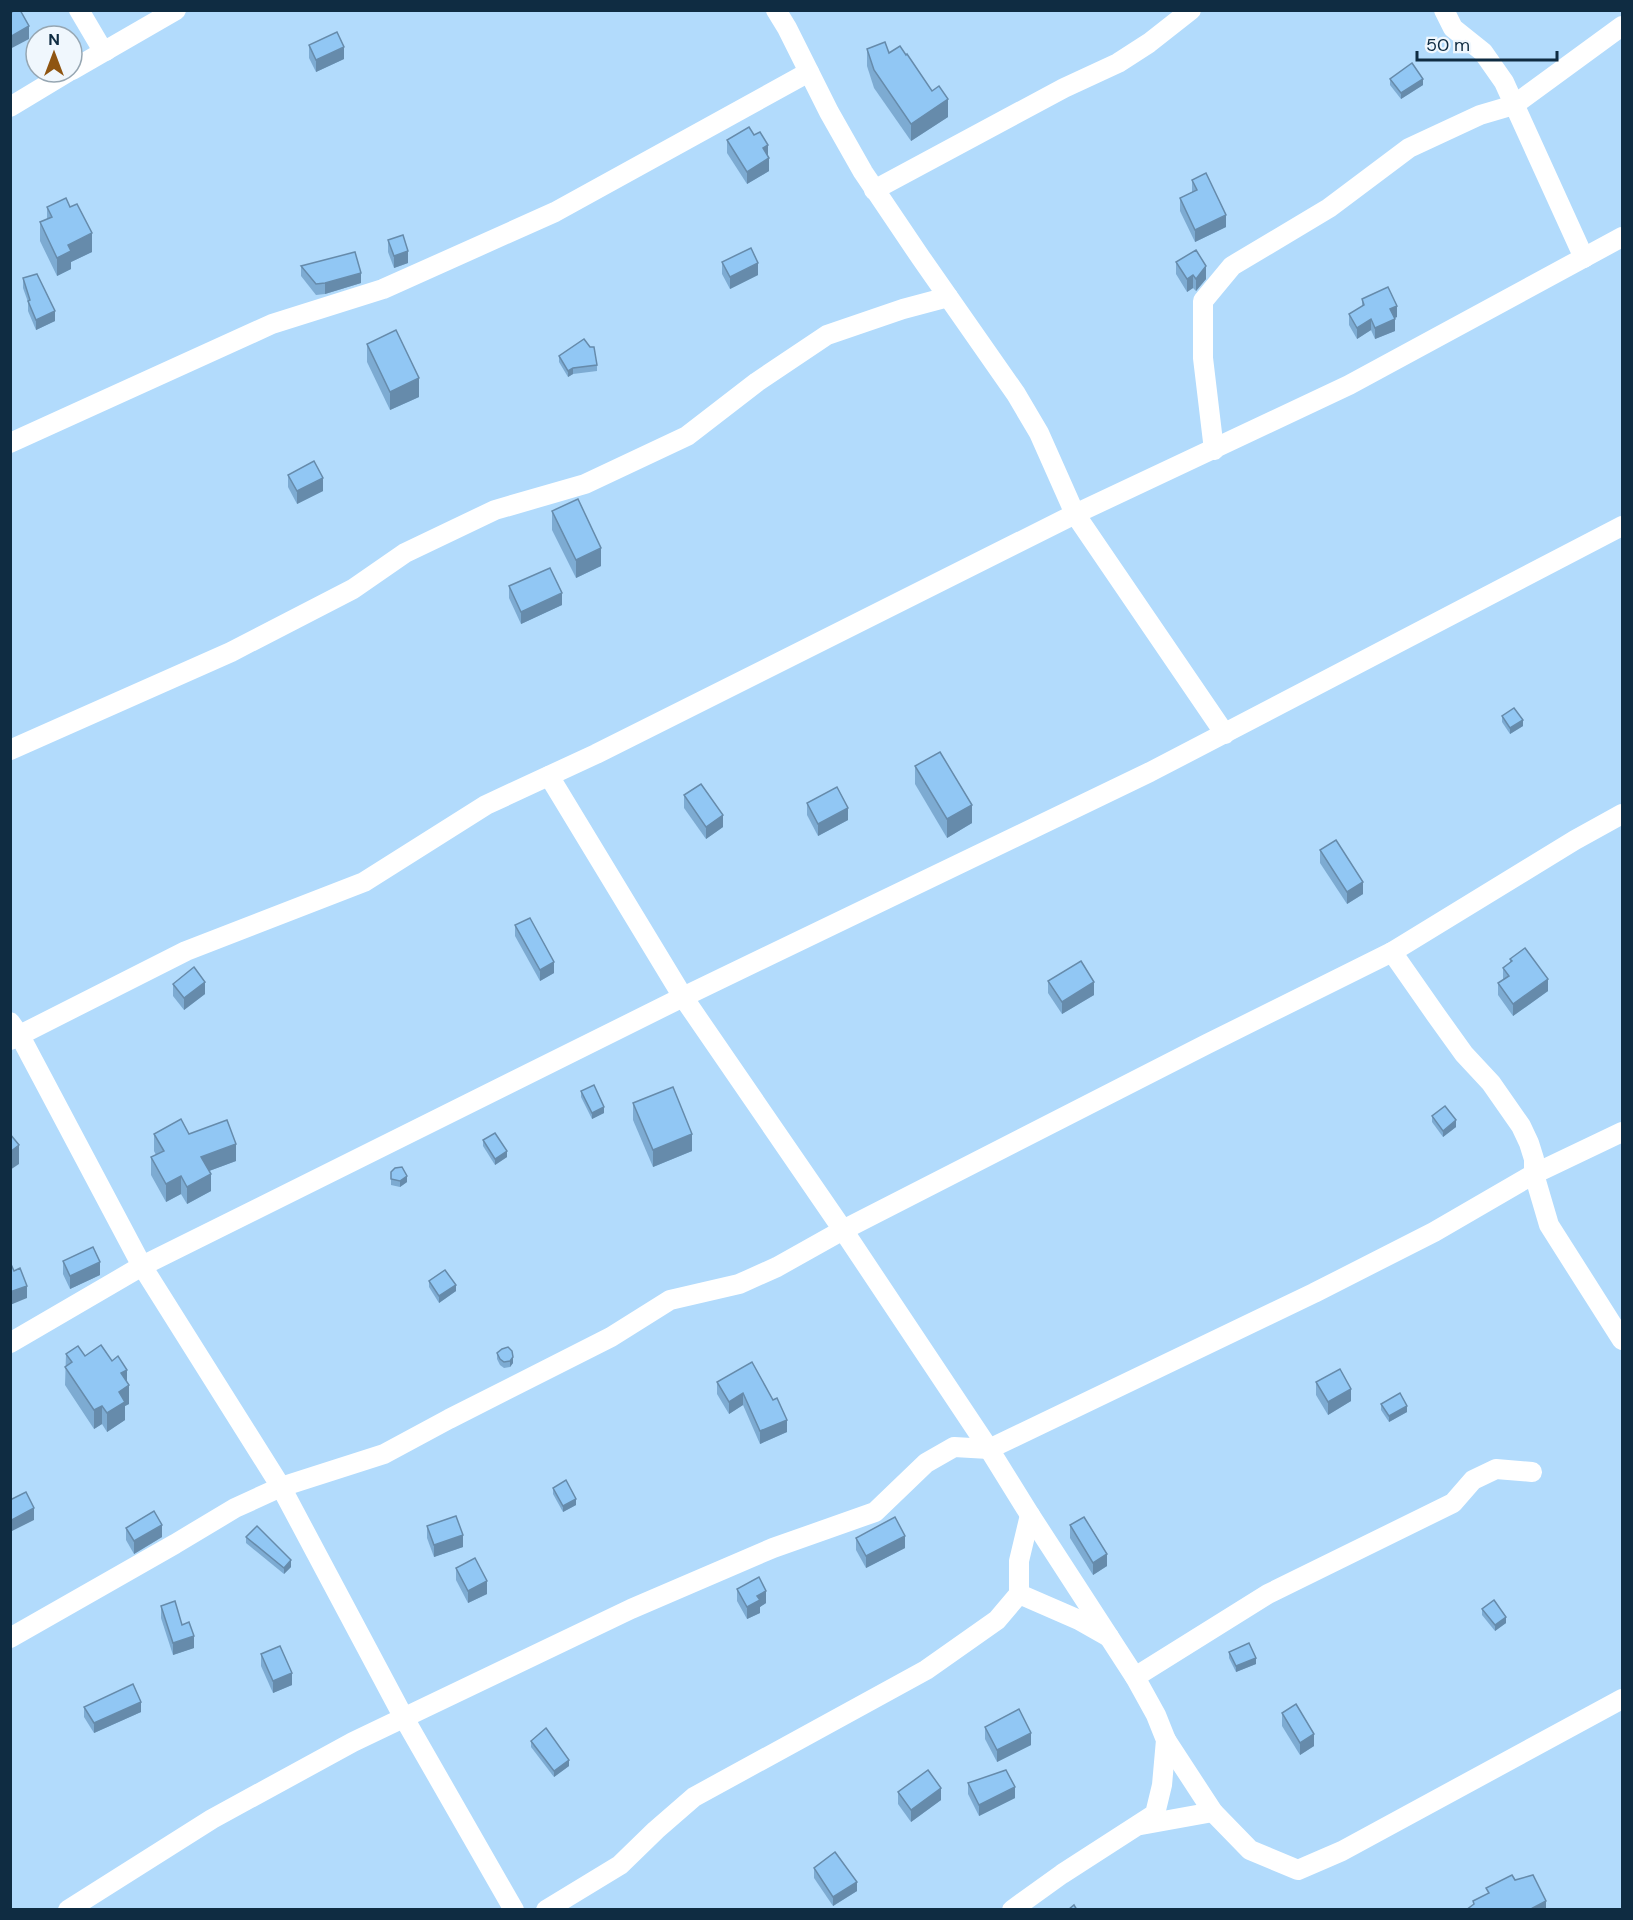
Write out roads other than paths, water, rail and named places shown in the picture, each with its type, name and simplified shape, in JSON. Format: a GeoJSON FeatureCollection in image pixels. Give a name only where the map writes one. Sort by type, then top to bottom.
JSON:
{"type":"FeatureCollection","features":[{"type":"Feature","properties":{"kind":"street"},"geometry":{"type":"LineString","coordinates":[[79,10],[99,44],[106,51]]}},
{"type":"Feature","properties":{"kind":"street"},"geometry":{"type":"LineString","coordinates":[[84,63],[176,10]]}},
{"type":"Feature","properties":{"kind":"street"},"geometry":{"type":"LineString","coordinates":[[776,10],[829,112],[874,190],[1016,393],[1039,433],[1075,514],[1225,734]]}},
{"type":"Feature","properties":{"kind":"street"},"geometry":{"type":"LineString","coordinates":[[874,190],[1064,88],[1118,63],[1149,43],[1191,10]]}},
{"type":"Feature","properties":{"kind":"street"},"geometry":{"type":"LineString","coordinates":[[1444,10],[1454,28],[1484,51],[1504,82],[1584,258]]}},
{"type":"Feature","properties":{"kind":"street"},"geometry":{"type":"LineString","coordinates":[[1214,450],[1203,358],[1203,301],[1232,266],[1329,208],[1409,148],[1479,115],[1514,105],[1623,26]]}},
{"type":"Feature","properties":{"kind":"street"},"geometry":{"type":"LineString","coordinates":[[10,443],[272,324],[382,290],[555,212],[809,72]]}},
{"type":"Feature","properties":{"kind":"street"},"geometry":{"type":"LineString","coordinates":[[10,107],[48,84]]}},
{"type":"Feature","properties":{"kind":"street"},"geometry":{"type":"LineString","coordinates":[[514,1910],[404,1719],[281,1487],[142,1266],[14,1032],[186,951],[364,882],[486,805],[596,754],[1075,514],[1349,385],[1623,237]]}},
{"type":"Feature","properties":{"kind":"street"},"geometry":{"type":"LineString","coordinates":[[10,750],[231,652],[353,589],[405,553],[495,510],[585,484],[687,436],[757,382],[827,334],[948,297]]}},
{"type":"Feature","properties":{"kind":"street"},"geometry":{"type":"LineString","coordinates":[[10,1343],[142,1266],[683,997],[1150,772],[1623,526]]}},
{"type":"Feature","properties":{"kind":"street"},"geometry":{"type":"LineString","coordinates":[[549,776],[683,997],[843,1230],[1112,1639],[1156,1715],[1166,1740],[1213,1812],[1250,1850],[1298,1870],[1362,1841],[1623,1699]]}},
{"type":"Feature","properties":{"kind":"street"},"geometry":{"type":"LineString","coordinates":[[10,1638],[235,1508],[281,1487],[384,1454],[611,1337],[670,1300],[739,1284],[777,1267],[843,1230],[1392,952],[1575,840],[1623,814]]}},
{"type":"Feature","properties":{"kind":"street"},"geometry":{"type":"LineString","coordinates":[[1392,952],[1464,1054],[1491,1083],[1521,1126],[1534,1160],[1534,1174],[1550,1226],[1623,1340]]}},
{"type":"Feature","properties":{"kind":"street"},"geometry":{"type":"LineString","coordinates":[[68,1910],[212,1819],[353,1742],[631,1609],[773,1548],[875,1512],[927,1463],[954,1447],[989,1449],[1314,1293],[1434,1232],[1534,1174],[1623,1132]]}},
{"type":"Feature","properties":{"kind":"street"},"geometry":{"type":"LineString","coordinates":[[1135,1677],[1268,1594],[1453,1503],[1473,1480],[1496,1469],[1532,1472]]}},
{"type":"Feature","properties":{"kind":"street"},"geometry":{"type":"LineString","coordinates":[[546,1910],[620,1865],[694,1797],[927,1670],[997,1620],[1019,1594],[1019,1561],[1030,1515]]}},
{"type":"Feature","properties":{"kind":"street"},"geometry":{"type":"LineString","coordinates":[[1019,1594],[1079,1620],[1112,1639]]}},
{"type":"Feature","properties":{"kind":"street"},"geometry":{"type":"LineString","coordinates":[[1012,1910],[1062,1874],[1155,1814],[1162,1785],[1166,1740]]}},
{"type":"Feature","properties":{"kind":"street"},"geometry":{"type":"LineString","coordinates":[[1138,1825],[1213,1812]]}}]}
